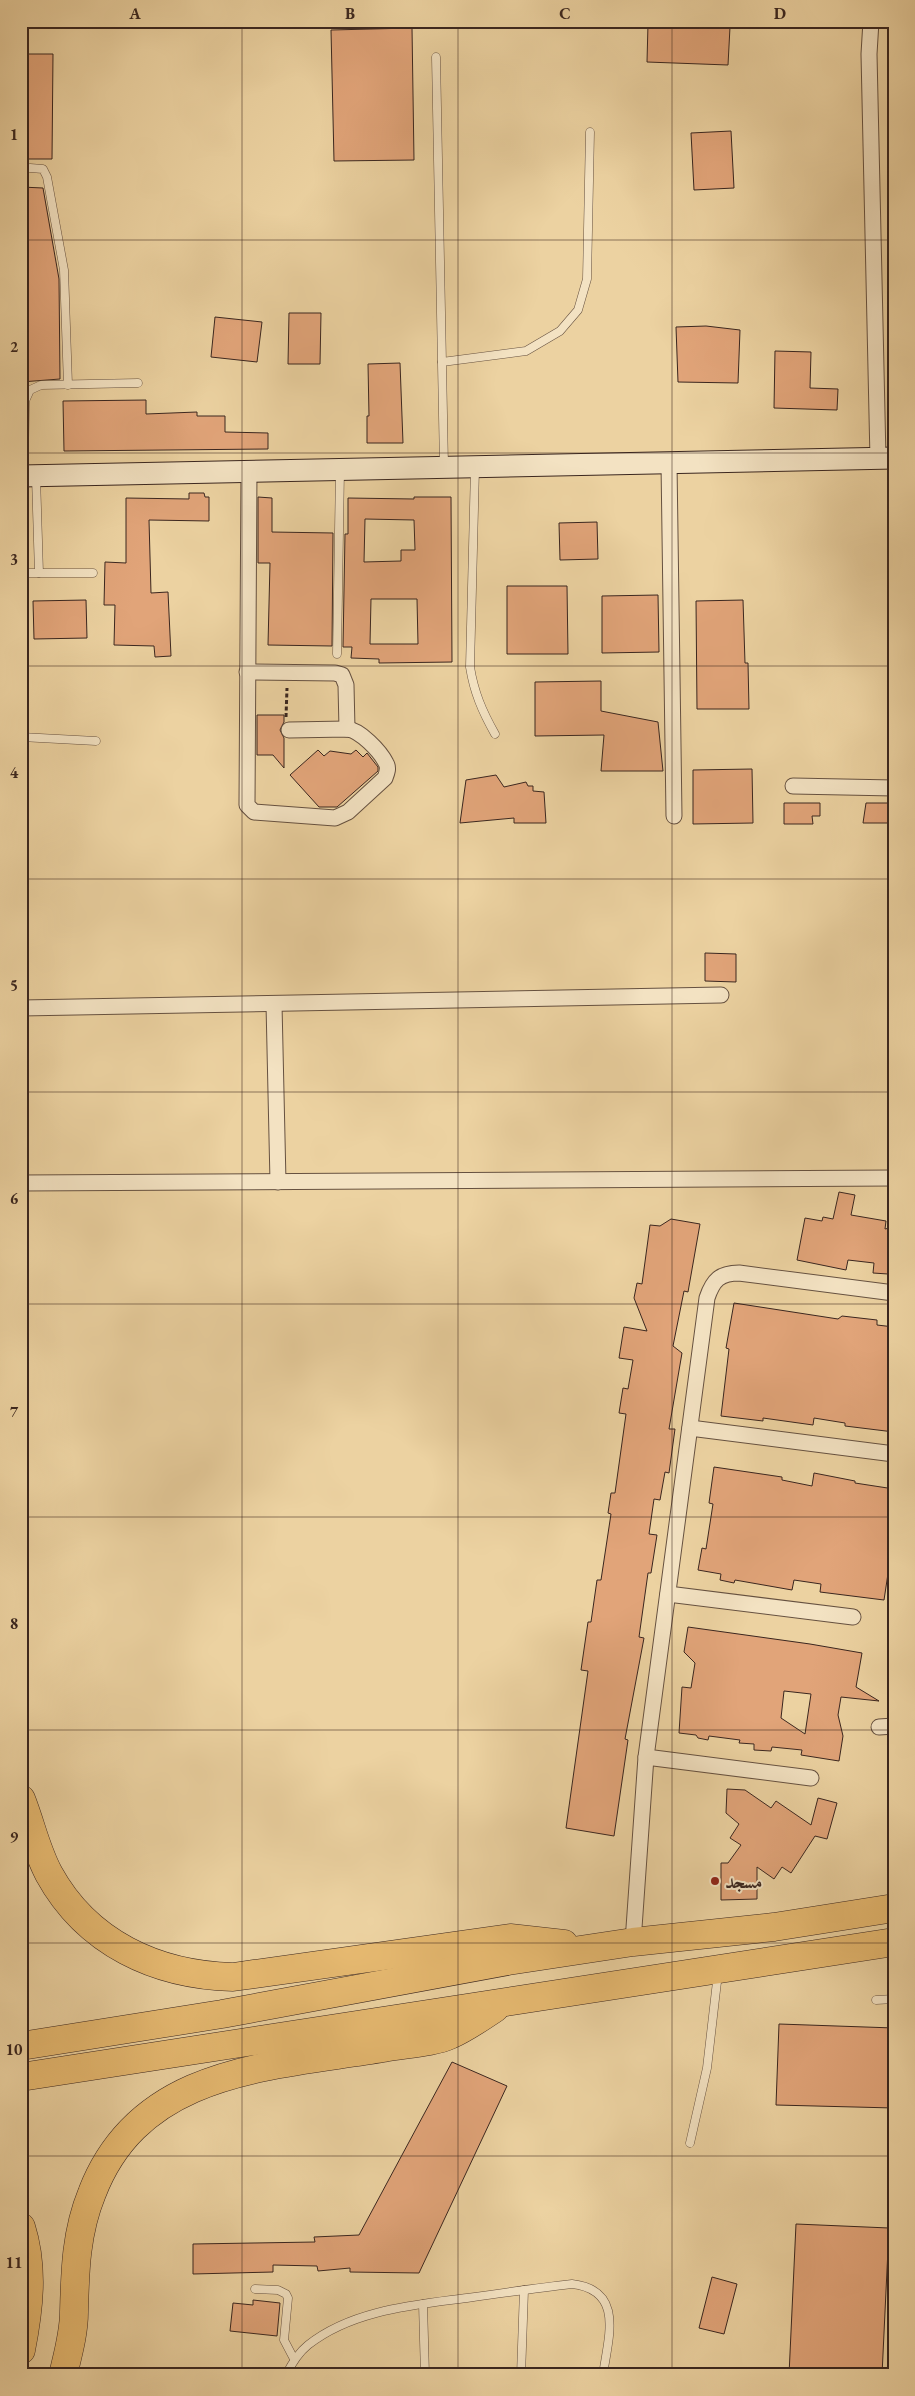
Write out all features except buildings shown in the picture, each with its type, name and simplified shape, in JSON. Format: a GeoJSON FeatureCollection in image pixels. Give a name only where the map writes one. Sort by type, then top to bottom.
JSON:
{"type":"FeatureCollection","features":[{"type":"Feature","properties":{"kind":"highway"},"geometry":{"type":"LineString","coordinates":[[21,1799],[43,1860],[60,1892],[75,1910],[109,1942],[147,1962],[167,1968],[210,1976],[233,1977],[510,1938],[542,1940],[587,1949]]}},
{"type":"Feature","properties":{"kind":"highway"},"geometry":{"type":"LineString","coordinates":[[21,2046],[222,2014],[429,1975],[587,1949],[633,1942],[774,1927],[894,1908]]}},
{"type":"Feature","properties":{"kind":"highway"},"geometry":{"type":"LineString","coordinates":[[21,2077],[894,1942]]}},
{"type":"Feature","properties":{"kind":"highway"},"geometry":{"type":"LineString","coordinates":[[63,2375],[74,2312],[75,2259],[87,2206],[100,2173],[110,2156],[122,2140],[151,2112],[185,2090],[224,2076],[448,2036],[478,2020],[502,2003]]}},
{"type":"Feature","properties":{"kind":"highway"},"geometry":{"type":"LineString","coordinates":[[21,2227],[28,2258],[30,2280],[21,2350]]}},
{"type":"Feature","properties":{"kind":"street"},"geometry":{"type":"LineString","coordinates":[[27,475],[886,458],[869,64],[871,21]]}},
{"type":"Feature","properties":{"kind":"street"},"geometry":{"type":"LineString","coordinates":[[669,462],[674,816]]}},
{"type":"Feature","properties":{"kind":"street"},"geometry":{"type":"LineString","coordinates":[[248,470],[247,805],[254,812],[329,818],[341,816],[354,807],[384,778],[387,767],[386,762],[360,733],[347,729],[289,730]]}},
{"type":"Feature","properties":{"kind":"street"},"geometry":{"type":"LineString","coordinates":[[247,672],[342,675],[346,682],[347,729]]}},
{"type":"Feature","properties":{"kind":"street"},"geometry":{"type":"LineString","coordinates":[[792,786],[894,788]]}},
{"type":"Feature","properties":{"kind":"street"},"geometry":{"type":"LineString","coordinates":[[21,1008],[721,995]]}},
{"type":"Feature","properties":{"kind":"street"},"geometry":{"type":"LineString","coordinates":[[274,1004],[278,1182]]}},
{"type":"Feature","properties":{"kind":"street"},"geometry":{"type":"LineString","coordinates":[[21,1183],[894,1178]]}},
{"type":"Feature","properties":{"kind":"street"},"geometry":{"type":"LineString","coordinates":[[633,1942],[646,1756],[707,1298],[711,1285],[718,1276],[740,1273],[894,1293]]}},
{"type":"Feature","properties":{"kind":"street"},"geometry":{"type":"LineString","coordinates":[[690,1428],[894,1454]]}},
{"type":"Feature","properties":{"kind":"street"},"geometry":{"type":"LineString","coordinates":[[668,1594],[853,1618]]}},
{"type":"Feature","properties":{"kind":"street"},"geometry":{"type":"LineString","coordinates":[[646,1756],[811,1778]]}},
{"type":"Feature","properties":{"kind":"lane"},"geometry":{"type":"LineString","coordinates":[[436,57],[444,466]]}},
{"type":"Feature","properties":{"kind":"lane"},"geometry":{"type":"LineString","coordinates":[[442,362],[526,351],[560,331],[578,310],[586,279],[590,132]]}},
{"type":"Feature","properties":{"kind":"lane"},"geometry":{"type":"LineString","coordinates":[[30,168],[43,170],[47,177],[63,264],[68,385]]}},
{"type":"Feature","properties":{"kind":"lane"},"geometry":{"type":"LineString","coordinates":[[39,573],[27,475],[27,395],[35,387],[41,385],[138,383]]}},
{"type":"Feature","properties":{"kind":"lane"},"geometry":{"type":"LineString","coordinates":[[475,466],[470,667],[474,690],[481,709],[495,734]]}},
{"type":"Feature","properties":{"kind":"lane"},"geometry":{"type":"LineString","coordinates":[[337,654],[340,468]]}},
{"type":"Feature","properties":{"kind":"lane"},"geometry":{"type":"LineString","coordinates":[[21,573],[93,573]]}},
{"type":"Feature","properties":{"kind":"lane"},"geometry":{"type":"LineString","coordinates":[[21,737],[96,740]]}},
{"type":"Feature","properties":{"kind":"lane"},"geometry":{"type":"LineString","coordinates":[[690,2143],[706,2068],[719,1969]]}},
{"type":"Feature","properties":{"kind":"lane"},"geometry":{"type":"LineString","coordinates":[[876,2000],[894,1999]]}},
{"type":"Feature","properties":{"kind":"lane"},"geometry":{"type":"LineString","coordinates":[[286,2375],[294,2358],[308,2345],[343,2324],[364,2316],[423,2304],[572,2284],[585,2285],[596,2291],[605,2300],[610,2312],[603,2375]]}},
{"type":"Feature","properties":{"kind":"lane"},"geometry":{"type":"LineString","coordinates":[[255,2289],[278,2290],[286,2294],[288,2298],[284,2340],[294,2358]]}},
{"type":"Feature","properties":{"kind":"lane"},"geometry":{"type":"LineString","coordinates":[[521,2375],[524,2290]]}},
{"type":"Feature","properties":{"kind":"lane"},"geometry":{"type":"LineString","coordinates":[[423,2304],[425,2375]]}},
{"type":"Feature","properties":{"kind":"path"},"geometry":{"type":"LineString","coordinates":[[288,672],[286,725],[289,730]]}},
{"type":"Feature","properties":{"kind":"place","name":"مسجد"},"geometry":{"type":"Point","coordinates":[715,1881]}}]}
